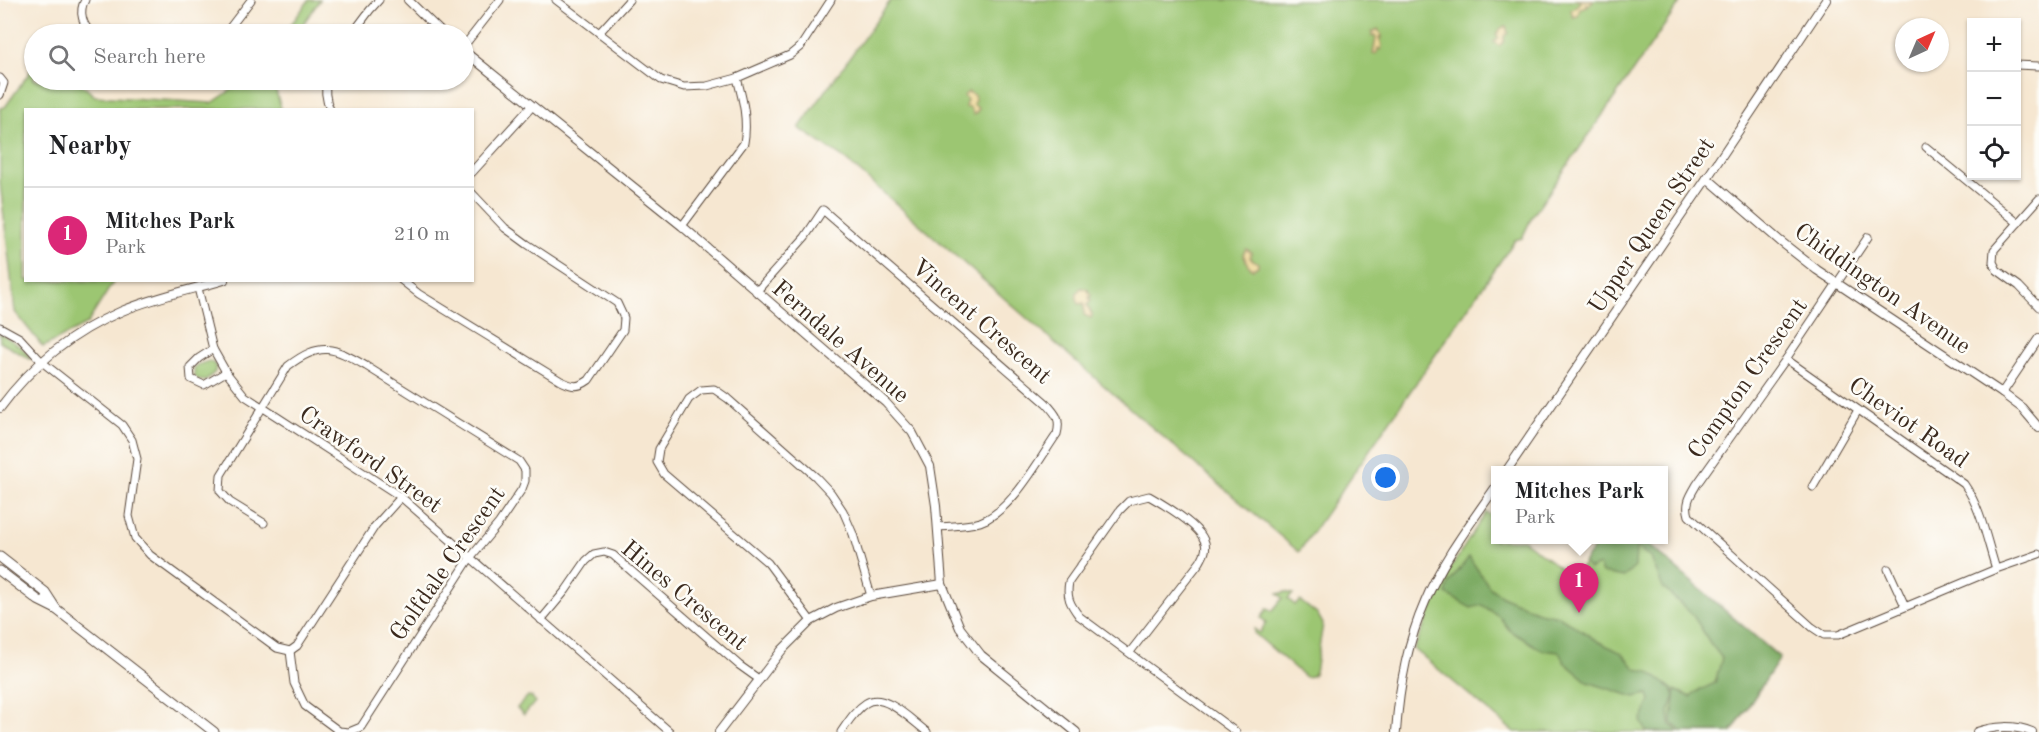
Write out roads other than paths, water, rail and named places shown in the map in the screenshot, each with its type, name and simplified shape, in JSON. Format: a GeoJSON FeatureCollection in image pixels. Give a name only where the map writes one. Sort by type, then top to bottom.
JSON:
{"type":"FeatureCollection","features":[{"type":"Feature","properties":{"kind":"main road"},"geometry":{"type":"LineString","coordinates":[[0,557],[45,592],[56,609]]}},
{"type":"Feature","properties":{"kind":"main road"},"geometry":{"type":"LineString","coordinates":[[0,571],[38,600],[56,609],[214,732]]}},
{"type":"Feature","properties":{"kind":"street"},"geometry":{"type":"LineString","coordinates":[[85,0],[81,7],[82,20],[85,24]]}},
{"type":"Feature","properties":{"kind":"street"},"geometry":{"type":"LineString","coordinates":[[233,24],[251,0]]}},
{"type":"Feature","properties":{"kind":"street"},"geometry":{"type":"LineString","coordinates":[[360,24],[379,0]]}},
{"type":"Feature","properties":{"kind":"street"},"geometry":{"type":"LineString","coordinates":[[408,0],[433,24]]}},
{"type":"Feature","properties":{"kind":"street"},"geometry":{"type":"LineString","coordinates":[[474,33],[500,0]]}},
{"type":"Feature","properties":{"kind":"street"},"geometry":{"type":"LineString","coordinates":[[556,0],[661,80],[684,87],[707,86],[737,78],[790,56],[801,46],[831,0]]}},
{"type":"Feature","properties":{"kind":"street"},"geometry":{"type":"LineString","coordinates":[[599,33],[629,0]]}},
{"type":"Feature","properties":{"kind":"street","name":"Upper Queen Street"},"geometry":{"type":"LineString","coordinates":[[1510,466],[1826,0]]}},
{"type":"Feature","properties":{"kind":"street","name":"Ferndale Avenue"},"geometry":{"type":"LineString","coordinates":[[474,59],[682,226],[886,403],[912,432],[930,466],[942,584],[960,628],[981,655],[1073,731]]}},
{"type":"Feature","properties":{"kind":"street"},"geometry":{"type":"LineString","coordinates":[[2021,65],[2039,66]]}},
{"type":"Feature","properties":{"kind":"street"},"geometry":{"type":"LineString","coordinates":[[0,78],[4,83],[0,95]]}},
{"type":"Feature","properties":{"kind":"street"},"geometry":{"type":"LineString","coordinates":[[682,226],[744,143],[745,108],[737,78]]}},
{"type":"Feature","properties":{"kind":"street"},"geometry":{"type":"LineString","coordinates":[[326,90],[329,108]]}},
{"type":"Feature","properties":{"kind":"street"},"geometry":{"type":"LineString","coordinates":[[474,170],[532,106]]}},
{"type":"Feature","properties":{"kind":"street"},"geometry":{"type":"LineString","coordinates":[[1926,147],[2018,223]]}},
{"type":"Feature","properties":{"kind":"street","name":"Chiddington Avenue"},"geometry":{"type":"LineString","coordinates":[[1707,178],[1817,270],[2002,393],[2022,408],[2039,428]]}},
{"type":"Feature","properties":{"kind":"street"},"geometry":{"type":"LineString","coordinates":[[404,282],[419,294],[572,387],[589,380],[623,330],[624,318],[617,303],[505,228],[474,195]]}},
{"type":"Feature","properties":{"kind":"street"},"geometry":{"type":"LineString","coordinates":[[2039,200],[1994,250],[1993,262],[1997,270],[2019,286],[2039,307]]}},
{"type":"Feature","properties":{"kind":"street","name":"Vincent Crescent"},"geometry":{"type":"LineString","coordinates":[[756,292],[805,237],[824,210],[1046,403],[1058,417],[1060,425],[1057,434],[1006,506],[993,516],[979,522],[938,527]]}},
{"type":"Feature","properties":{"kind":"street","name":"Compton Crescent"},"geometry":{"type":"LineString","coordinates":[[1868,237],[1786,359],[1696,484],[1686,507],[1689,516],[1812,627],[1824,635],[1838,635],[1995,569],[2039,554]]}},
{"type":"Feature","properties":{"kind":"street"},"geometry":{"type":"LineString","coordinates":[[0,408],[26,376],[79,334],[120,312],[145,302],[218,282]]}},
{"type":"Feature","properties":{"kind":"street","name":"Crawford Street"},"geometry":{"type":"LineString","coordinates":[[198,288],[213,349],[226,372],[245,396],[400,497],[670,732]]}},
{"type":"Feature","properties":{"kind":"street"},"geometry":{"type":"LineString","coordinates":[[0,327],[20,339],[42,362],[122,425],[132,440],[137,459],[129,516],[135,538],[150,555],[277,648],[290,651],[297,646],[375,526],[400,497]]}},
{"type":"Feature","properties":{"kind":"street"},"geometry":{"type":"LineString","coordinates":[[2002,393],[2039,338]]}},
{"type":"Feature","properties":{"kind":"street","name":"Golfdale Crescent"},"geometry":{"type":"LineString","coordinates":[[264,522],[230,502],[220,491],[221,475],[288,366],[303,354],[323,348],[343,353],[519,461],[525,470],[522,489],[499,523],[470,558],[361,727],[349,732],[339,731],[305,706],[294,683],[290,651]]}},
{"type":"Feature","properties":{"kind":"street"},"geometry":{"type":"LineString","coordinates":[[213,349],[190,367],[191,379],[204,385],[226,372]]}},
{"type":"Feature","properties":{"kind":"street","name":"Cheviot Road"},"geometry":{"type":"LineString","coordinates":[[1786,359],[1964,484],[1978,512],[1995,569]]}},
{"type":"Feature","properties":{"kind":"street"},"geometry":{"type":"LineString","coordinates":[[810,621],[768,563],[664,474],[657,462],[659,449],[689,399],[701,390],[714,389],[728,398],[831,493],[854,534],[871,596]]}},
{"type":"Feature","properties":{"kind":"street"},"geometry":{"type":"LineString","coordinates":[[1813,487],[1858,410]]}},
{"type":"Feature","properties":{"kind":"street"},"geometry":{"type":"LineString","coordinates":[[1396,732],[1398,704],[1412,637],[1425,601],[1443,566],[1491,494]]}},
{"type":"Feature","properties":{"kind":"street"},"geometry":{"type":"LineString","coordinates":[[1130,652],[1200,562],[1206,551],[1204,539],[1196,530],[1149,496],[1129,501],[1120,510],[1069,582],[1066,594],[1070,605],[1079,616],[1236,732]]}},
{"type":"Feature","properties":{"kind":"street","name":"Hines Crescent"},"geometry":{"type":"LineString","coordinates":[[541,620],[586,561],[594,554],[604,552],[613,555],[739,665],[760,680]]}},
{"type":"Feature","properties":{"kind":"street"},"geometry":{"type":"LineString","coordinates":[[1888,569],[1905,606]]}},
{"type":"Feature","properties":{"kind":"street"},"geometry":{"type":"LineString","coordinates":[[719,732],[782,650],[810,621],[871,596],[942,584]]}},
{"type":"Feature","properties":{"kind":"street"},"geometry":{"type":"LineString","coordinates":[[841,732],[855,713],[867,702],[879,699],[892,705],[927,732]]}},
{"type":"Feature","properties":{"kind":"street"},"geometry":{"type":"LineString","coordinates":[[1977,732],[2004,727],[2032,732]]}},
{"type":"Feature","properties":{"kind":"place","name":"Mitches Park"},"geometry":{"type":"Point","coordinates":[1579,613]}}]}
